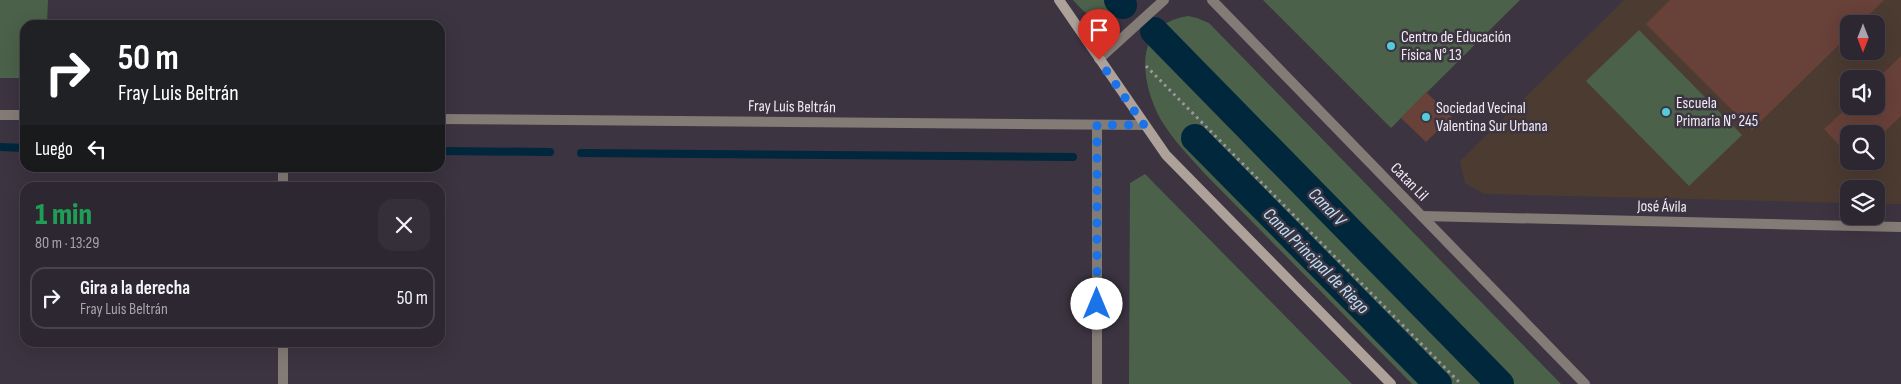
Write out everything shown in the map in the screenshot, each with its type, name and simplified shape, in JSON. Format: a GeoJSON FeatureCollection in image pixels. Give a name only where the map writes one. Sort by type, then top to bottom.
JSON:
{"type":"FeatureCollection","features":[{"type":"Feature","properties":{"kind":"main road"},"geometry":{"type":"LineString","coordinates":[[1059,0],[1144,125],[1174,164],[1391,384]]}},
{"type":"Feature","properties":{"kind":"street"},"geometry":{"type":"LineString","coordinates":[[1099,60],[1164,0]]}},
{"type":"Feature","properties":{"kind":"street","name":"Catan Lil"},"geometry":{"type":"LineString","coordinates":[[1212,0],[1585,384]]}},
{"type":"Feature","properties":{"kind":"street"},"geometry":{"type":"LineString","coordinates":[[0,115],[20,115]]}},
{"type":"Feature","properties":{"kind":"street","name":"Fray Luis Beltrán"},"geometry":{"type":"LineString","coordinates":[[445,119],[1144,125]]}},
{"type":"Feature","properties":{"kind":"street"},"geometry":{"type":"LineString","coordinates":[[1096,384],[1097,125]]}},
{"type":"Feature","properties":{"kind":"street","name":"José Ávila"},"geometry":{"type":"LineString","coordinates":[[1422,216],[1901,227]]}},
{"type":"Feature","properties":{"kind":"street"},"geometry":{"type":"LineString","coordinates":[[283,347],[283,384]]}},
{"type":"Feature","properties":{"kind":"path"},"geometry":{"type":"LineString","coordinates":[[1146,66],[1461,384]]}},
{"type":"Feature","properties":{"kind":"shaded area","name":"Escuela Primaria N° 245"},"geometry":{"type":"Polygon","coordinates":[[[1624,0],[1901,0],[1901,204],[1885,204],[1885,180],[1840,180],[1840,203],[1484,194],[1465,183],[1460,161],[1624,0]]]}},
{"type":"Feature","properties":{"kind":"green space"},"geometry":{"type":"Polygon","coordinates":[[[0,0],[48,0],[47,20],[20,20],[20,78],[0,78],[0,0]]]}},
{"type":"Feature","properties":{"kind":"green space"},"geometry":{"type":"Polygon","coordinates":[[[1073,0],[1128,0],[1113,14],[1101,19],[1088,14],[1073,0]]]}},
{"type":"Feature","properties":{"kind":"green space","name":"Centro de Educación Física N° 13"},"geometry":{"type":"Polygon","coordinates":[[[1263,0],[1520,0],[1391,128],[1263,0]]]}},
{"type":"Feature","properties":{"kind":"green space"},"geometry":{"type":"Polygon","coordinates":[[[1188,16],[1209,23],[1561,384],[1412,384],[1205,174],[1176,141],[1161,120],[1148,89],[1146,57],[1149,42],[1157,30],[1170,21],[1188,16]]]}},
{"type":"Feature","properties":{"kind":"green space"},"geometry":{"type":"Polygon","coordinates":[[[1639,30],[1742,135],[1689,186],[1586,81],[1639,30]]]}},
{"type":"Feature","properties":{"kind":"green space"},"geometry":{"type":"Polygon","coordinates":[[[1145,174],[1352,384],[1129,384],[1130,183],[1145,174]]]}},
{"type":"Feature","properties":{"kind":"building"},"geometry":{"type":"Polygon","coordinates":[[[1670,0],[1884,0],[1869,15],[1840,15],[1840,44],[1752,130],[1646,24],[1670,0]]]}},
{"type":"Feature","properties":{"kind":"building"},"geometry":{"type":"Polygon","coordinates":[[[1901,56],[1901,116],[1885,131],[1885,125],[1840,125],[1840,146],[1824,129],[1840,114],[1885,115],[1885,71],[1901,56]]]}},
{"type":"Feature","properties":{"kind":"building","name":"Sociedad Vecinal Valentina Sur Urbana"},"geometry":{"type":"Polygon","coordinates":[[[1426,92],[1452,117],[1426,142],[1401,118],[1426,92]]]}},
{"type":"Feature","properties":{"kind":"waterway","name":"Canal Principal de Riego"},"geometry":{"type":"LineString","coordinates":[[1118,0],[1123,5]]}},
{"type":"Feature","properties":{"kind":"waterway","name":"Canal V"},"geometry":{"type":"LineString","coordinates":[[1154,31],[1500,384]]}},
{"type":"Feature","properties":{"kind":"waterway","name":"Canal Principal de Riego"},"geometry":{"type":"LineString","coordinates":[[1195,138],[1438,384]]}},
{"type":"Feature","properties":{"kind":"waterway"},"geometry":{"type":"LineString","coordinates":[[0,147],[20,148]]}},
{"type":"Feature","properties":{"kind":"waterway"},"geometry":{"type":"LineString","coordinates":[[445,151],[550,152]]}},
{"type":"Feature","properties":{"kind":"waterway"},"geometry":{"type":"LineString","coordinates":[[581,153],[1073,157]]}},
{"type":"Feature","properties":{"kind":"place","name":"Centro de Educación Física N° 13"},"geometry":{"type":"Point","coordinates":[1391,46]}},
{"type":"Feature","properties":{"kind":"place","name":"Escuela Primaria N° 245"},"geometry":{"type":"Point","coordinates":[1666,112]}},
{"type":"Feature","properties":{"kind":"place","name":"Sociedad Vecinal Valentina Sur Urbana"},"geometry":{"type":"Point","coordinates":[1426,117]}},
{"type":"Feature","properties":{"kind":"route"},"geometry":{"type":"LineString","coordinates":[[1097,304],[1097,125],[1144,125],[1099,60]]}}]}
